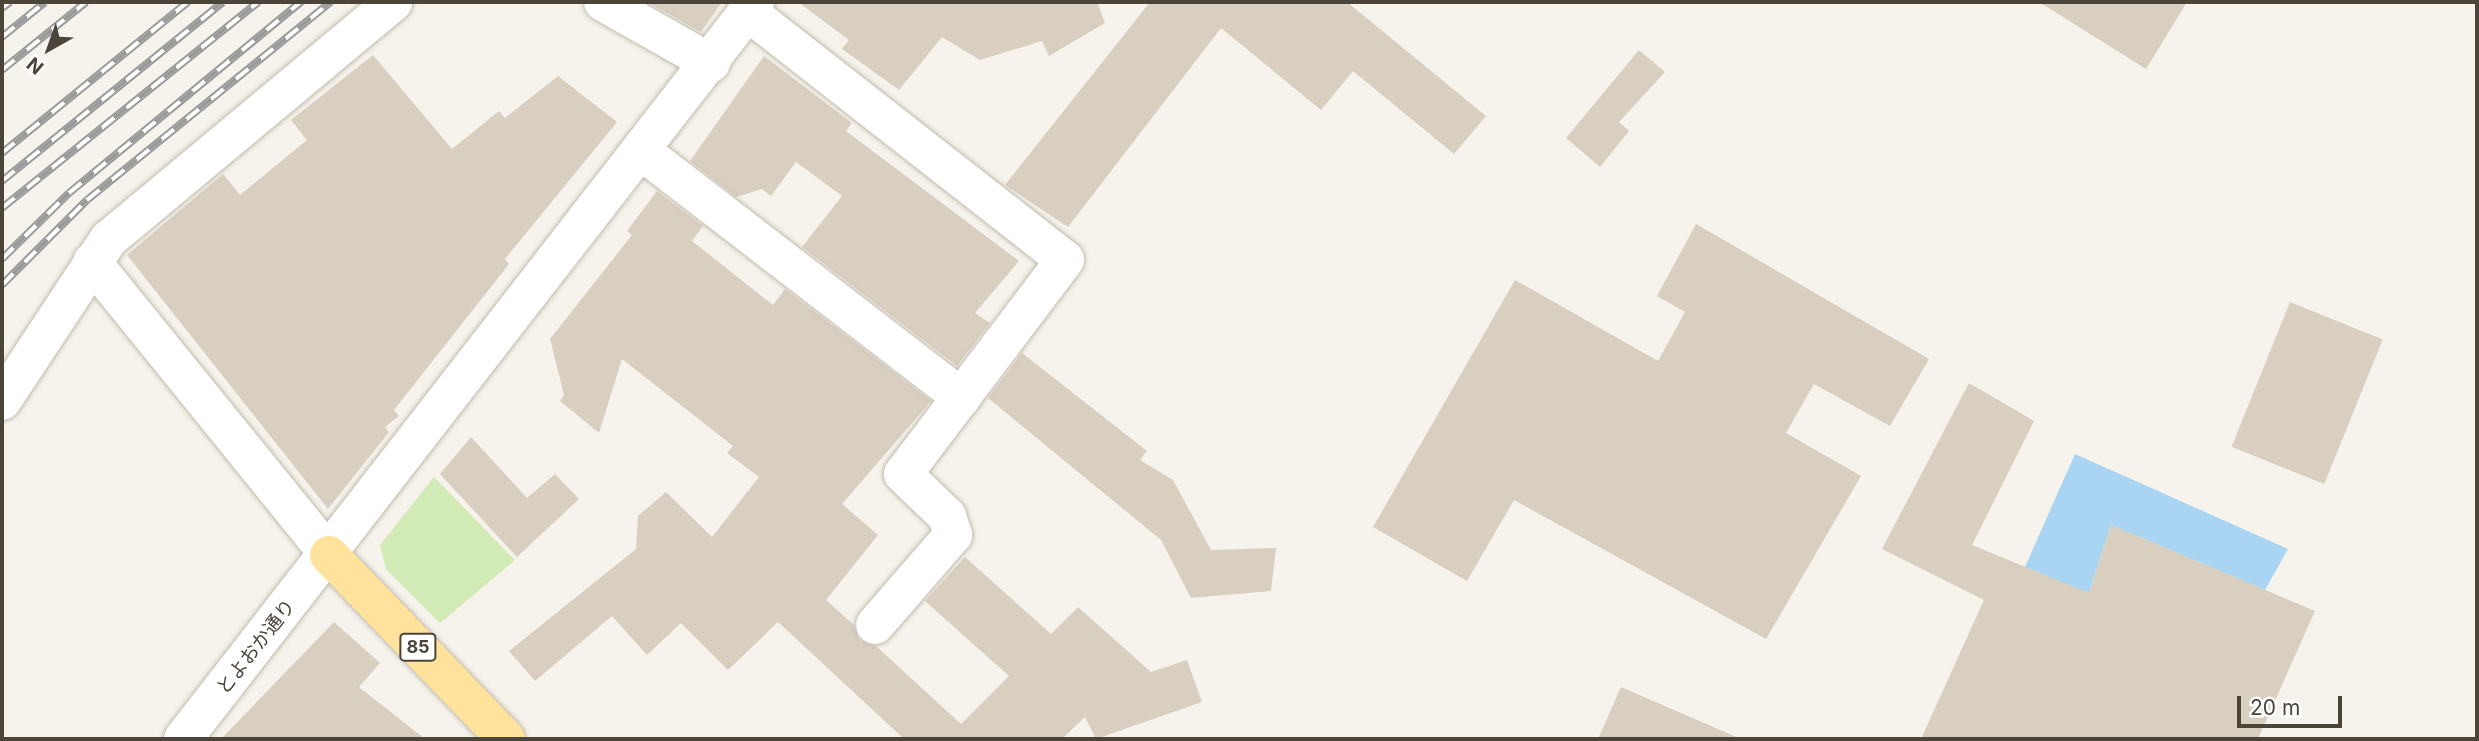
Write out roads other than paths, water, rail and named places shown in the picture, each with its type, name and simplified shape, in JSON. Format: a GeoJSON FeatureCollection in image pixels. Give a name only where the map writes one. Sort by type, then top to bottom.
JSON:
{"type":"FeatureCollection","features":[{"type":"Feature","properties":{"kind":"main road","name":"85"},"geometry":{"type":"LineString","coordinates":[[329,555],[506,739]]}},
{"type":"Feature","properties":{"kind":"street"},"geometry":{"type":"LineString","coordinates":[[2,401],[109,239],[393,2]]}},
{"type":"Feature","properties":{"kind":"street"},"geometry":{"type":"LineString","coordinates":[[603,2],[711,62]]}},
{"type":"Feature","properties":{"kind":"street"},"geometry":{"type":"LineString","coordinates":[[751,7],[1065,260],[903,474],[954,525],[949,545],[875,625]]}},
{"type":"Feature","properties":{"kind":"street","name":"とよおか通り"},"geometry":{"type":"LineString","coordinates":[[183,739],[644,153],[751,7]]}},
{"type":"Feature","properties":{"kind":"street"},"geometry":{"type":"LineString","coordinates":[[644,153],[962,398]]}},
{"type":"Feature","properties":{"kind":"street"},"geometry":{"type":"LineString","coordinates":[[92,262],[329,555]]}},
{"type":"Feature","properties":{"kind":"water"},"geometry":{"type":"Polygon","coordinates":[[[2075,454],[2288,549],[2265,590],[2111,525],[2089,593],[2024,569],[2075,454]]]}},
{"type":"Feature","properties":{"kind":"railway"},"geometry":{"type":"LineString","coordinates":[[2,8],[10,2]]}},
{"type":"Feature","properties":{"kind":"railway"},"geometry":{"type":"LineString","coordinates":[[2,37],[45,2]]}},
{"type":"Feature","properties":{"kind":"railway"},"geometry":{"type":"LineString","coordinates":[[2,70],[86,2]]}},
{"type":"Feature","properties":{"kind":"railway"},"geometry":{"type":"LineString","coordinates":[[2,153],[188,2]]}},
{"type":"Feature","properties":{"kind":"railway"},"geometry":{"type":"LineString","coordinates":[[2,181],[223,2]]}},
{"type":"Feature","properties":{"kind":"railway"},"geometry":{"type":"LineString","coordinates":[[2,208],[258,2]]}},
{"type":"Feature","properties":{"kind":"railway"},"geometry":{"type":"LineString","coordinates":[[2,259],[69,193],[301,2]]}},
{"type":"Feature","properties":{"kind":"railway"},"geometry":{"type":"LineString","coordinates":[[2,285],[87,200],[331,2]]}}]}
